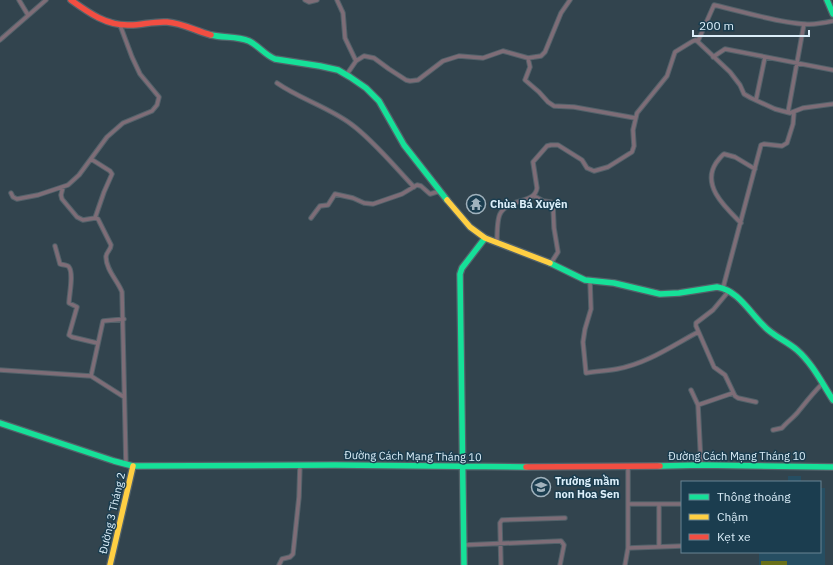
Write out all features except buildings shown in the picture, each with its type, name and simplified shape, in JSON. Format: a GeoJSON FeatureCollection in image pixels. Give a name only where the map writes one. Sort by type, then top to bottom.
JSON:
{"type":"FeatureCollection","features":[{"type":"Feature","properties":{"kind":"street"},"geometry":{"type":"LineString","coordinates":[[19,0],[28,15]]}},
{"type":"Feature","properties":{"kind":"street"},"geometry":{"type":"LineString","coordinates":[[0,40],[46,0]]}},
{"type":"Feature","properties":{"kind":"street"},"geometry":{"type":"LineString","coordinates":[[71,0],[88,13],[107,22],[120,25],[158,22],[175,23],[208,35],[233,37],[250,41],[274,59],[315,64],[347,74],[378,100],[405,146],[470,228],[485,238],[590,281],[614,283],[660,294],[679,294],[716,287],[723,288],[749,310],[764,328],[797,350],[812,368],[833,400]]}},
{"type":"Feature","properties":{"kind":"street"},"geometry":{"type":"LineString","coordinates":[[305,0],[309,2],[317,0]]}},
{"type":"Feature","properties":{"kind":"street"},"geometry":{"type":"LineString","coordinates":[[337,0],[342,13],[344,33],[356,61]]}},
{"type":"Feature","properties":{"kind":"street"},"geometry":{"type":"LineString","coordinates":[[347,74],[356,61],[364,56],[371,57],[406,80],[410,81],[418,80],[444,61],[459,56],[483,58],[503,51],[528,58],[541,56],[545,52],[561,13],[570,0]]}},
{"type":"Feature","properties":{"kind":"street"},"geometry":{"type":"LineString","coordinates":[[827,0],[833,14]]}},
{"type":"Feature","properties":{"kind":"street"},"geometry":{"type":"LineString","coordinates":[[698,41],[714,5],[774,19],[804,24],[818,24],[833,21]]}},
{"type":"Feature","properties":{"kind":"street"},"geometry":{"type":"LineString","coordinates":[[788,112],[804,24]]}},
{"type":"Feature","properties":{"kind":"street"},"geometry":{"type":"LineString","coordinates":[[11,193],[13,197],[17,199],[68,185],[76,178],[107,137],[119,126],[127,121],[150,112],[159,103],[157,95],[140,74],[120,25]]}},
{"type":"Feature","properties":{"kind":"street"},"geometry":{"type":"LineString","coordinates":[[534,196],[537,188],[533,162],[547,146],[558,146],[582,160],[589,170],[598,171],[608,167],[632,152],[634,149],[633,130],[635,118],[639,110],[668,74],[675,52],[692,41],[698,41],[735,78],[744,94],[775,109],[794,112],[802,108],[833,104]]}},
{"type":"Feature","properties":{"kind":"street"},"geometry":{"type":"LineString","coordinates":[[713,57],[725,50],[833,70]]}},
{"type":"Feature","properties":{"kind":"street"},"geometry":{"type":"LineString","coordinates":[[756,100],[764,57]]}},
{"type":"Feature","properties":{"kind":"street"},"geometry":{"type":"LineString","coordinates":[[528,58],[530,67],[525,80],[551,105],[574,107],[635,118]]}},
{"type":"Feature","properties":{"kind":"street"},"geometry":{"type":"LineString","coordinates":[[277,83],[351,124],[414,187]]}},
{"type":"Feature","properties":{"kind":"street"},"geometry":{"type":"LineString","coordinates":[[723,288],[762,144],[782,146],[787,143],[793,124],[794,112]]}},
{"type":"Feature","properties":{"kind":"street"},"geometry":{"type":"LineString","coordinates":[[741,223],[720,201],[711,181],[711,172],[724,154],[735,157],[755,169]]}},
{"type":"Feature","properties":{"kind":"street"},"geometry":{"type":"LineString","coordinates":[[91,159],[110,171],[112,174],[95,218]]}},
{"type":"Feature","properties":{"kind":"street"},"geometry":{"type":"LineString","coordinates":[[311,218],[320,206],[328,205],[335,195],[353,198],[364,203],[373,204],[402,194],[419,185],[430,194],[440,191]]}},
{"type":"Feature","properties":{"kind":"street"},"geometry":{"type":"LineString","coordinates":[[63,187],[62,199],[77,218],[83,220],[95,218],[99,220],[111,245],[111,249],[107,253],[106,258],[111,274],[122,292],[124,319],[126,465]]}},
{"type":"Feature","properties":{"kind":"street"},"geometry":{"type":"LineString","coordinates":[[497,243],[499,218],[501,212],[509,204],[534,196]]}},
{"type":"Feature","properties":{"kind":"street"},"geometry":{"type":"LineString","coordinates":[[534,196],[543,202],[552,202],[558,252],[551,264]]}},
{"type":"Feature","properties":{"kind":"street"},"geometry":{"type":"LineString","coordinates":[[464,565],[460,274],[462,268],[485,238]]}},
{"type":"Feature","properties":{"kind":"street"},"geometry":{"type":"LineString","coordinates":[[55,246],[60,264],[70,268],[71,284],[68,303],[77,307],[70,335],[72,337],[97,343]]}},
{"type":"Feature","properties":{"kind":"street"},"geometry":{"type":"LineString","coordinates":[[590,281],[591,309],[583,342],[586,373],[615,369],[656,356],[698,332]]}},
{"type":"Feature","properties":{"kind":"street"},"geometry":{"type":"LineString","coordinates":[[728,292],[713,310],[696,323],[696,326],[714,367],[725,375],[733,393],[738,398],[756,402]]}},
{"type":"Feature","properties":{"kind":"street"},"geometry":{"type":"LineString","coordinates":[[91,376],[103,321],[124,319]]}},
{"type":"Feature","properties":{"kind":"street"},"geometry":{"type":"LineString","coordinates":[[0,370],[91,376],[124,397]]}},
{"type":"Feature","properties":{"kind":"street"},"geometry":{"type":"LineString","coordinates":[[773,430],[782,428],[822,384]]}},
{"type":"Feature","properties":{"kind":"street"},"geometry":{"type":"LineString","coordinates":[[691,390],[698,405],[701,465]]}},
{"type":"Feature","properties":{"kind":"street"},"geometry":{"type":"LineString","coordinates":[[698,405],[733,393]]}},
{"type":"Feature","properties":{"kind":"street","name":"Đường Cách Mạng Tháng 10"},"geometry":{"type":"LineString","coordinates":[[0,423],[126,465],[133,466],[300,465],[628,467],[701,465],[833,467]]}},
{"type":"Feature","properties":{"kind":"street"},"geometry":{"type":"LineString","coordinates":[[279,565],[282,559],[290,557],[292,554],[299,497],[300,465]]}},
{"type":"Feature","properties":{"kind":"street","name":"Đường 3 Tháng 2"},"geometry":{"type":"LineString","coordinates":[[110,565],[133,466]]}},
{"type":"Feature","properties":{"kind":"street"},"geometry":{"type":"LineString","coordinates":[[625,565],[628,548],[628,467]]}},
{"type":"Feature","properties":{"kind":"street"},"geometry":{"type":"LineString","coordinates":[[628,504],[681,504]]}},
{"type":"Feature","properties":{"kind":"street"},"geometry":{"type":"LineString","coordinates":[[659,504],[659,547]]}},
{"type":"Feature","properties":{"kind":"street"},"geometry":{"type":"LineString","coordinates":[[500,565],[500,523],[502,520],[564,518]]}},
{"type":"Feature","properties":{"kind":"street"},"geometry":{"type":"LineString","coordinates":[[464,545],[561,541],[564,545],[560,565]]}},
{"type":"Feature","properties":{"kind":"street"},"geometry":{"type":"LineString","coordinates":[[628,548],[681,546]]}},
{"type":"Feature","properties":{"kind":"shaded area"},"geometry":{"type":"Polygon","coordinates":[[[788,476],[801,476],[801,481],[788,481],[788,476]]]}},
{"type":"Feature","properties":{"kind":"shaded area"},"geometry":{"type":"Polygon","coordinates":[[[821,488],[825,488],[825,565],[759,565],[759,553],[821,553],[821,488]]]}},
{"type":"Feature","properties":{"kind":"green space"},"geometry":{"type":"Polygon","coordinates":[[[761,561],[787,561],[787,565],[761,565],[761,561]]]}},
{"type":"Feature","properties":{"kind":"traffic: fast"},"geometry":{"type":"LineString","coordinates":[[827,0],[833,14]]}},
{"type":"Feature","properties":{"kind":"traffic: fast"},"geometry":{"type":"LineString","coordinates":[[211,35],[240,38],[249,41],[275,59],[338,70],[366,88],[379,101],[404,145],[447,200]]}},
{"type":"Feature","properties":{"kind":"traffic: fast"},"geometry":{"type":"LineString","coordinates":[[464,565],[460,274],[462,268],[485,238]]}},
{"type":"Feature","properties":{"kind":"traffic: fast"},"geometry":{"type":"LineString","coordinates":[[550,263],[585,280],[614,283],[660,294],[679,293],[717,287],[724,289],[737,297],[768,330],[802,355],[833,400]]}},
{"type":"Feature","properties":{"kind":"traffic: fast"},"geometry":{"type":"LineString","coordinates":[[0,423],[133,466],[335,465],[526,467]]}},
{"type":"Feature","properties":{"kind":"traffic: fast"},"geometry":{"type":"LineString","coordinates":[[660,466],[701,465],[833,467]]}},
{"type":"Feature","properties":{"kind":"traffic: slow"},"geometry":{"type":"LineString","coordinates":[[447,200],[470,227],[485,238],[550,263]]}},
{"type":"Feature","properties":{"kind":"traffic: slow"},"geometry":{"type":"LineString","coordinates":[[110,565],[133,466]]}},
{"type":"Feature","properties":{"kind":"traffic: jam"},"geometry":{"type":"LineString","coordinates":[[71,0],[92,14],[106,21],[122,25],[167,22],[184,25],[211,35]]}},
{"type":"Feature","properties":{"kind":"traffic: jam"},"geometry":{"type":"LineString","coordinates":[[526,467],[660,466]]}},
{"type":"Feature","properties":{"kind":"place","name":"Chùa Bá Xuyên"},"geometry":{"type":"Point","coordinates":[476,204]}},
{"type":"Feature","properties":{"kind":"place","name":"Trường mầm non Hoa Sen"},"geometry":{"type":"Point","coordinates":[541,487]}}]}
